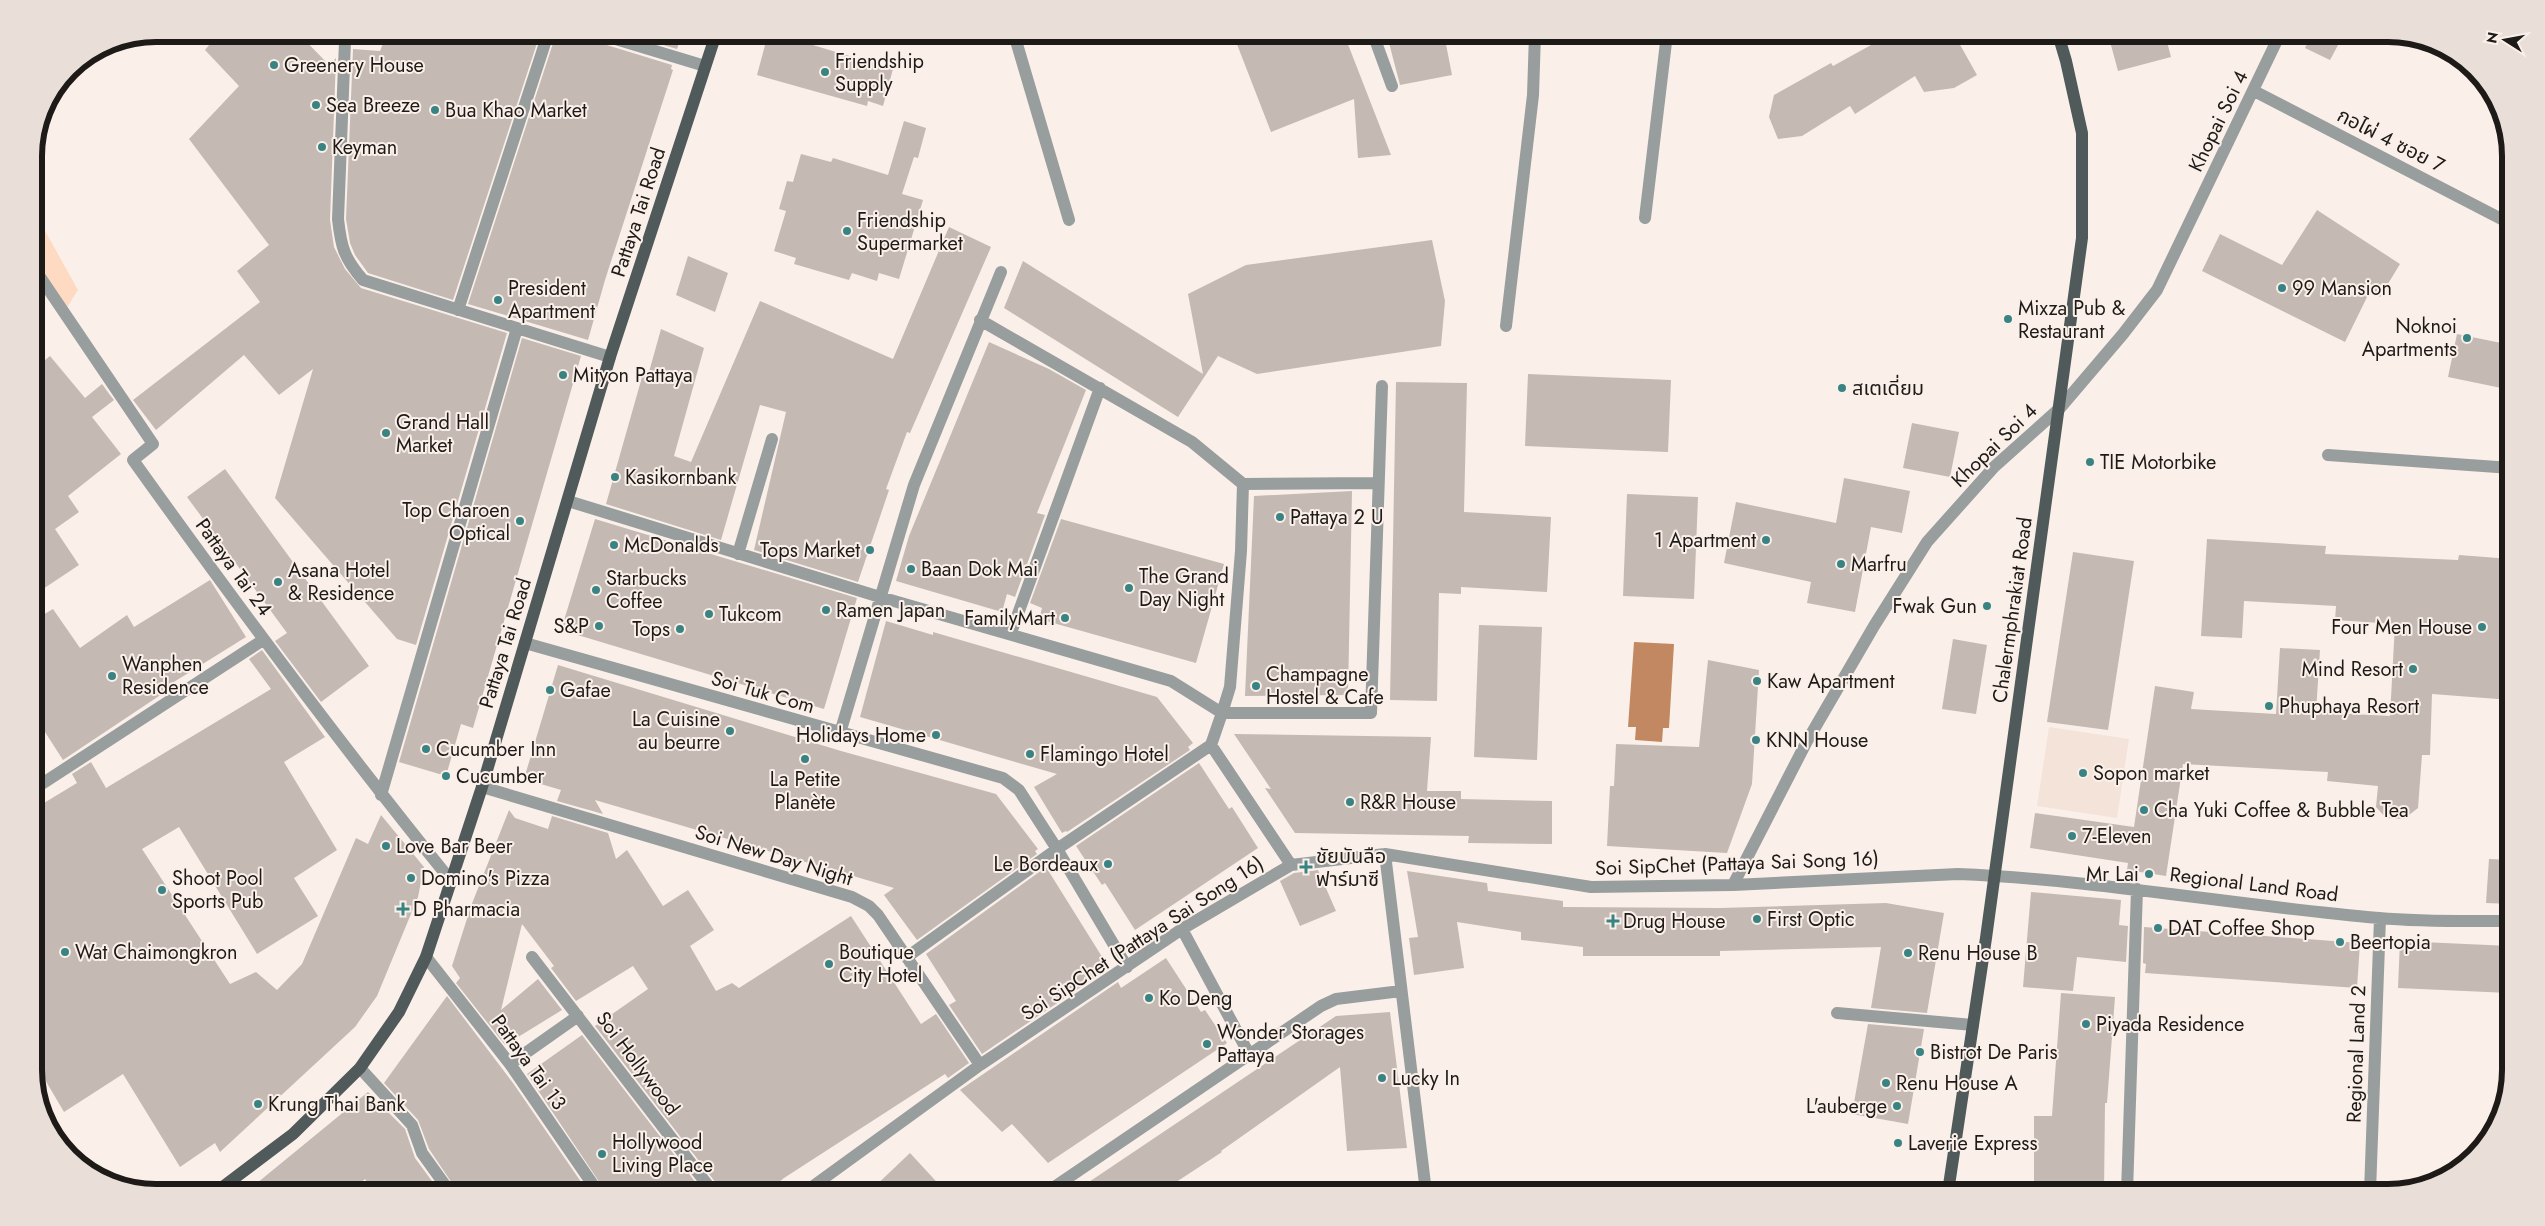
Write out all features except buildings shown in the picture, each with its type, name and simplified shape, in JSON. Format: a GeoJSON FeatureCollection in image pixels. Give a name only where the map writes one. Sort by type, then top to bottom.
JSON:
{"type":"FeatureCollection","features":[{"type":"Feature","properties":{"kind":"main road","name":"Pattaya Tai Road"},"geometry":{"type":"LineString","coordinates":[[227,1184],[293,1134],[360,1068],[399,1012],[426,957],[482,787],[610,357],[714,42]]}},
{"type":"Feature","properties":{"kind":"main road","name":"Chalermphrakiat Road"},"geometry":{"type":"LineString","coordinates":[[1949,1184],[2060,408],[2082,238],[2084,184],[2082,133],[2060,42]]}},
{"type":"Feature","properties":{"kind":"street"},"geometry":{"type":"LineString","coordinates":[[341,42],[338,218],[341,246],[349,263],[363,280],[610,357]]}},
{"type":"Feature","properties":{"kind":"street"},"geometry":{"type":"LineString","coordinates":[[458,310],[545,42]]}},
{"type":"Feature","properties":{"kind":"street"},"geometry":{"type":"LineString","coordinates":[[626,42],[706,66]]}},
{"type":"Feature","properties":{"kind":"street"},"geometry":{"type":"LineString","coordinates":[[1016,42],[1069,220]]}},
{"type":"Feature","properties":{"kind":"street"},"geometry":{"type":"LineString","coordinates":[[1376,42],[1392,86]]}},
{"type":"Feature","properties":{"kind":"street"},"geometry":{"type":"LineString","coordinates":[[1506,326],[1532,96],[1535,42]]}},
{"type":"Feature","properties":{"kind":"street"},"geometry":{"type":"LineString","coordinates":[[1645,218],[1666,42]]}},
{"type":"Feature","properties":{"kind":"street","name":"Khopai Soi 4"},"geometry":{"type":"LineString","coordinates":[[1733,885],[1806,743],[1874,626],[1927,542],[1994,467],[2060,408],[2123,334],[2157,290],[2276,42]]}},
{"type":"Feature","properties":{"kind":"street","name":"กอไผ่ 4 ซอย 7"},"geometry":{"type":"LineString","coordinates":[[2254,90],[2502,219]]}},
{"type":"Feature","properties":{"kind":"street"},"geometry":{"type":"LineString","coordinates":[[840,733],[914,485],[1001,272]]}},
{"type":"Feature","properties":{"kind":"street","name":"Pattaya Tai 24"},"geometry":{"type":"LineString","coordinates":[[43,281],[153,444],[133,460],[263,640],[381,795],[452,882]]}},
{"type":"Feature","properties":{"kind":"street"},"geometry":{"type":"LineString","coordinates":[[980,320],[1192,442],[1243,484],[1378,483]]}},
{"type":"Feature","properties":{"kind":"street"},"geometry":{"type":"LineString","coordinates":[[381,795],[517,328]]}},
{"type":"Feature","properties":{"kind":"street"},"geometry":{"type":"LineString","coordinates":[[568,501],[880,597],[1011,633],[1170,681],[1222,713],[1371,713],[1382,386]]}},
{"type":"Feature","properties":{"kind":"street"},"geometry":{"type":"LineString","coordinates":[[1011,633],[1100,388]]}},
{"type":"Feature","properties":{"kind":"street"},"geometry":{"type":"LineString","coordinates":[[738,554],[772,439]]}},
{"type":"Feature","properties":{"kind":"street"},"geometry":{"type":"LineString","coordinates":[[2328,455],[2502,467]]}},
{"type":"Feature","properties":{"kind":"street"},"geometry":{"type":"LineString","coordinates":[[907,957],[1057,849],[1211,745],[1230,687],[1241,551],[1243,484]]}},
{"type":"Feature","properties":{"kind":"street"},"geometry":{"type":"LineString","coordinates":[[43,783],[263,640]]}},
{"type":"Feature","properties":{"kind":"street","name":"Soi Tuk Com"},"geometry":{"type":"LineString","coordinates":[[525,643],[1003,778],[1019,790],[1057,849],[1127,967]]}},
{"type":"Feature","properties":{"kind":"street"},"geometry":{"type":"LineString","coordinates":[[1211,745],[1292,865]]}},
{"type":"Feature","properties":{"kind":"street","name":"Soi New Day Night"},"geometry":{"type":"LineString","coordinates":[[482,787],[852,897],[869,906],[878,915],[980,1065]]}},
{"type":"Feature","properties":{"kind":"street"},"geometry":{"type":"LineString","coordinates":[[1385,854],[1400,991],[1425,1184]]}},
{"type":"Feature","properties":{"kind":"street","name":"Soi SipChet (Pattaya Sai Song 16)"},"geometry":{"type":"LineString","coordinates":[[816,1184],[980,1065],[1182,930],[1292,865],[1385,854],[1591,887],[1733,885],[1958,874],[1994,876]]}},
{"type":"Feature","properties":{"kind":"street","name":"Regional Land Road"},"geometry":{"type":"LineString","coordinates":[[1994,876],[2136,889],[2380,918],[2502,921]]}},
{"type":"Feature","properties":{"kind":"street"},"geometry":{"type":"LineString","coordinates":[[2127,1184],[2136,889]]}},
{"type":"Feature","properties":{"kind":"street","name":"Regional Land 2"},"geometry":{"type":"LineString","coordinates":[[2370,1184],[2380,918]]}},
{"type":"Feature","properties":{"kind":"street"},"geometry":{"type":"LineString","coordinates":[[1182,930],[1249,1054]]}},
{"type":"Feature","properties":{"kind":"street","name":"Pattaya Tai 13"},"geometry":{"type":"LineString","coordinates":[[426,957],[510,1064],[592,1184]]}},
{"type":"Feature","properties":{"kind":"street","name":"Soi Hollywood"},"geometry":{"type":"LineString","coordinates":[[532,957],[707,1184]]}},
{"type":"Feature","properties":{"kind":"street"},"geometry":{"type":"LineString","coordinates":[[1059,1184],[1321,1006],[1336,999],[1400,991]]}},
{"type":"Feature","properties":{"kind":"street"},"geometry":{"type":"LineString","coordinates":[[1838,1012],[1973,1025]]}},
{"type":"Feature","properties":{"kind":"street"},"geometry":{"type":"LineString","coordinates":[[510,1064],[578,1016]]}},
{"type":"Feature","properties":{"kind":"street"},"geometry":{"type":"LineString","coordinates":[[360,1068],[412,1125],[422,1153],[444,1184]]}},
{"type":"Feature","properties":{"kind":"shaded area"},"geometry":{"type":"Polygon","coordinates":[[[43,227],[78,290],[66,309],[43,274],[43,227]]]}},
{"type":"Feature","properties":{"kind":"shaded area"},"geometry":{"type":"Polygon","coordinates":[[[1634,642],[1674,644],[1669,728],[1663,728],[1662,742],[1635,740],[1636,727],[1628,727],[1634,642]]]}},
{"type":"Feature","properties":{"kind":"shaded area","name":"Sopon market"},"geometry":{"type":"Polygon","coordinates":[[[2049,727],[2129,739],[2117,818],[2037,806],[2049,727]]]}},
{"type":"Feature","properties":{"kind":"place","name":"Greenery House"},"geometry":{"type":"Point","coordinates":[274,65]}},
{"type":"Feature","properties":{"kind":"place","name":"Friendship Supply"},"geometry":{"type":"Point","coordinates":[825,72]}},
{"type":"Feature","properties":{"kind":"place","name":"Sea Breeze"},"geometry":{"type":"Point","coordinates":[316,105]}},
{"type":"Feature","properties":{"kind":"place","name":"Bua Khao Market"},"geometry":{"type":"Point","coordinates":[435,110]}},
{"type":"Feature","properties":{"kind":"place","name":"Keyman"},"geometry":{"type":"Point","coordinates":[322,147]}},
{"type":"Feature","properties":{"kind":"place","name":"Friendship Supermarket"},"geometry":{"type":"Point","coordinates":[847,231]}},
{"type":"Feature","properties":{"kind":"place","name":"99 Mansion"},"geometry":{"type":"Point","coordinates":[2282,288]}},
{"type":"Feature","properties":{"kind":"place","name":"President Apartment"},"geometry":{"type":"Point","coordinates":[498,300]}},
{"type":"Feature","properties":{"kind":"place","name":"Mixza Pub & Restaurant"},"geometry":{"type":"Point","coordinates":[2008,319]}},
{"type":"Feature","properties":{"kind":"place","name":"Noknoi Apartments"},"geometry":{"type":"Point","coordinates":[2467,338]}},
{"type":"Feature","properties":{"kind":"place","name":"Mityon Pattaya"},"geometry":{"type":"Point","coordinates":[563,375]}},
{"type":"Feature","properties":{"kind":"place","name":"สเตเดี่ยม"},"geometry":{"type":"Point","coordinates":[1842,388]}},
{"type":"Feature","properties":{"kind":"place","name":"Grand Hall Market"},"geometry":{"type":"Point","coordinates":[386,433]}},
{"type":"Feature","properties":{"kind":"place","name":"TIE Motorbike"},"geometry":{"type":"Point","coordinates":[2090,462]}},
{"type":"Feature","properties":{"kind":"place","name":"Kasikornbank"},"geometry":{"type":"Point","coordinates":[615,477]}},
{"type":"Feature","properties":{"kind":"place","name":"Pattaya 2 U"},"geometry":{"type":"Point","coordinates":[1280,517]}},
{"type":"Feature","properties":{"kind":"place","name":"Top Charoen Optical"},"geometry":{"type":"Point","coordinates":[520,521]}},
{"type":"Feature","properties":{"kind":"place","name":"1 Apartment"},"geometry":{"type":"Point","coordinates":[1766,540]}},
{"type":"Feature","properties":{"kind":"place","name":"McDonalds"},"geometry":{"type":"Point","coordinates":[614,545]}},
{"type":"Feature","properties":{"kind":"place","name":"Tops Market"},"geometry":{"type":"Point","coordinates":[870,550]}},
{"type":"Feature","properties":{"kind":"place","name":"Marfru"},"geometry":{"type":"Point","coordinates":[1841,564]}},
{"type":"Feature","properties":{"kind":"place","name":"Baan Dok Mai"},"geometry":{"type":"Point","coordinates":[911,569]}},
{"type":"Feature","properties":{"kind":"place","name":"Asana Hotel & Residence"},"geometry":{"type":"Point","coordinates":[278,582]}},
{"type":"Feature","properties":{"kind":"place","name":"The Grand Day Night"},"geometry":{"type":"Point","coordinates":[1129,588]}},
{"type":"Feature","properties":{"kind":"place","name":"Starbucks Coffee"},"geometry":{"type":"Point","coordinates":[596,590]}},
{"type":"Feature","properties":{"kind":"place","name":"Fwak Gun"},"geometry":{"type":"Point","coordinates":[1987,606]}},
{"type":"Feature","properties":{"kind":"place","name":"Ramen Japan"},"geometry":{"type":"Point","coordinates":[826,610]}},
{"type":"Feature","properties":{"kind":"place","name":"Tukcom"},"geometry":{"type":"Point","coordinates":[709,614]}},
{"type":"Feature","properties":{"kind":"place","name":"FamilyMart"},"geometry":{"type":"Point","coordinates":[1065,618]}},
{"type":"Feature","properties":{"kind":"place","name":"S&P"},"geometry":{"type":"Point","coordinates":[599,626]}},
{"type":"Feature","properties":{"kind":"place","name":"Four Men House"},"geometry":{"type":"Point","coordinates":[2482,627]}},
{"type":"Feature","properties":{"kind":"place","name":"Tops"},"geometry":{"type":"Point","coordinates":[680,629]}},
{"type":"Feature","properties":{"kind":"place","name":"Mind Resort"},"geometry":{"type":"Point","coordinates":[2413,669]}},
{"type":"Feature","properties":{"kind":"place","name":"Wanphen Residence"},"geometry":{"type":"Point","coordinates":[112,676]}},
{"type":"Feature","properties":{"kind":"place","name":"Kaw Apartment"},"geometry":{"type":"Point","coordinates":[1757,681]}},
{"type":"Feature","properties":{"kind":"place","name":"Champagne Hostel & Cafe"},"geometry":{"type":"Point","coordinates":[1256,686]}},
{"type":"Feature","properties":{"kind":"place","name":"Gafae"},"geometry":{"type":"Point","coordinates":[550,690]}},
{"type":"Feature","properties":{"kind":"place","name":"Phuphaya Resort"},"geometry":{"type":"Point","coordinates":[2269,706]}},
{"type":"Feature","properties":{"kind":"place","name":"La Cuisine au beurre"},"geometry":{"type":"Point","coordinates":[730,731]}},
{"type":"Feature","properties":{"kind":"place","name":"Holidays Home"},"geometry":{"type":"Point","coordinates":[936,735]}},
{"type":"Feature","properties":{"kind":"place","name":"KNN House"},"geometry":{"type":"Point","coordinates":[1756,740]}},
{"type":"Feature","properties":{"kind":"place","name":"Cucumber Inn"},"geometry":{"type":"Point","coordinates":[426,749]}},
{"type":"Feature","properties":{"kind":"place","name":"Flamingo Hotel"},"geometry":{"type":"Point","coordinates":[1030,754]}},
{"type":"Feature","properties":{"kind":"place","name":"La Petite Planète"},"geometry":{"type":"Point","coordinates":[805,759]}},
{"type":"Feature","properties":{"kind":"place","name":"Sopon market"},"geometry":{"type":"Point","coordinates":[2083,773]}},
{"type":"Feature","properties":{"kind":"place","name":"Cucumber"},"geometry":{"type":"Point","coordinates":[446,776]}},
{"type":"Feature","properties":{"kind":"place","name":"R&R House"},"geometry":{"type":"Point","coordinates":[1350,802]}},
{"type":"Feature","properties":{"kind":"place","name":"Cha Yuki Coffee & Bubble Tea"},"geometry":{"type":"Point","coordinates":[2144,810]}},
{"type":"Feature","properties":{"kind":"place","name":"7-Eleven"},"geometry":{"type":"Point","coordinates":[2072,836]}},
{"type":"Feature","properties":{"kind":"place","name":"Love Bar Beer"},"geometry":{"type":"Point","coordinates":[386,846]}},
{"type":"Feature","properties":{"kind":"place","name":"Le Bordeaux"},"geometry":{"type":"Point","coordinates":[1108,864]}},
{"type":"Feature","properties":{"kind":"place","name":"ชัยบันลือ ฟาร์มาซี"},"geometry":{"type":"Point","coordinates":[1306,867]}},
{"type":"Feature","properties":{"kind":"place","name":"Mr Lai"},"geometry":{"type":"Point","coordinates":[2149,874]}},
{"type":"Feature","properties":{"kind":"place","name":"Domino's Pizza"},"geometry":{"type":"Point","coordinates":[411,878]}},
{"type":"Feature","properties":{"kind":"place","name":"Shoot Pool Sports Pub"},"geometry":{"type":"Point","coordinates":[162,890]}},
{"type":"Feature","properties":{"kind":"place","name":"D Pharmacia"},"geometry":{"type":"Point","coordinates":[403,909]}},
{"type":"Feature","properties":{"kind":"place","name":"First Optic"},"geometry":{"type":"Point","coordinates":[1757,919]}},
{"type":"Feature","properties":{"kind":"place","name":"Drug House"},"geometry":{"type":"Point","coordinates":[1613,921]}},
{"type":"Feature","properties":{"kind":"place","name":"DAT Coffee Shop"},"geometry":{"type":"Point","coordinates":[2158,928]}},
{"type":"Feature","properties":{"kind":"place","name":"Beertopia"},"geometry":{"type":"Point","coordinates":[2340,942]}},
{"type":"Feature","properties":{"kind":"place","name":"Wat Chaimongkron"},"geometry":{"type":"Point","coordinates":[65,952]}},
{"type":"Feature","properties":{"kind":"place","name":"Renu House B"},"geometry":{"type":"Point","coordinates":[1908,953]}},
{"type":"Feature","properties":{"kind":"place","name":"Boutique City Hotel"},"geometry":{"type":"Point","coordinates":[829,964]}},
{"type":"Feature","properties":{"kind":"place","name":"Ko Deng"},"geometry":{"type":"Point","coordinates":[1149,998]}},
{"type":"Feature","properties":{"kind":"place","name":"Piyada Residence"},"geometry":{"type":"Point","coordinates":[2086,1024]}},
{"type":"Feature","properties":{"kind":"place","name":"Wonder Storages Pattaya"},"geometry":{"type":"Point","coordinates":[1207,1044]}},
{"type":"Feature","properties":{"kind":"place","name":"Bistrot De Paris"},"geometry":{"type":"Point","coordinates":[1920,1052]}},
{"type":"Feature","properties":{"kind":"place","name":"Lucky In"},"geometry":{"type":"Point","coordinates":[1382,1078]}},
{"type":"Feature","properties":{"kind":"place","name":"Renu House A"},"geometry":{"type":"Point","coordinates":[1886,1083]}},
{"type":"Feature","properties":{"kind":"place","name":"Krung Thai Bank"},"geometry":{"type":"Point","coordinates":[258,1104]}},
{"type":"Feature","properties":{"kind":"place","name":"L'auberge"},"geometry":{"type":"Point","coordinates":[1897,1106]}},
{"type":"Feature","properties":{"kind":"place","name":"Laverie Express"},"geometry":{"type":"Point","coordinates":[1898,1143]}},
{"type":"Feature","properties":{"kind":"place","name":"Hollywood Living Place"},"geometry":{"type":"Point","coordinates":[602,1154]}}]}
